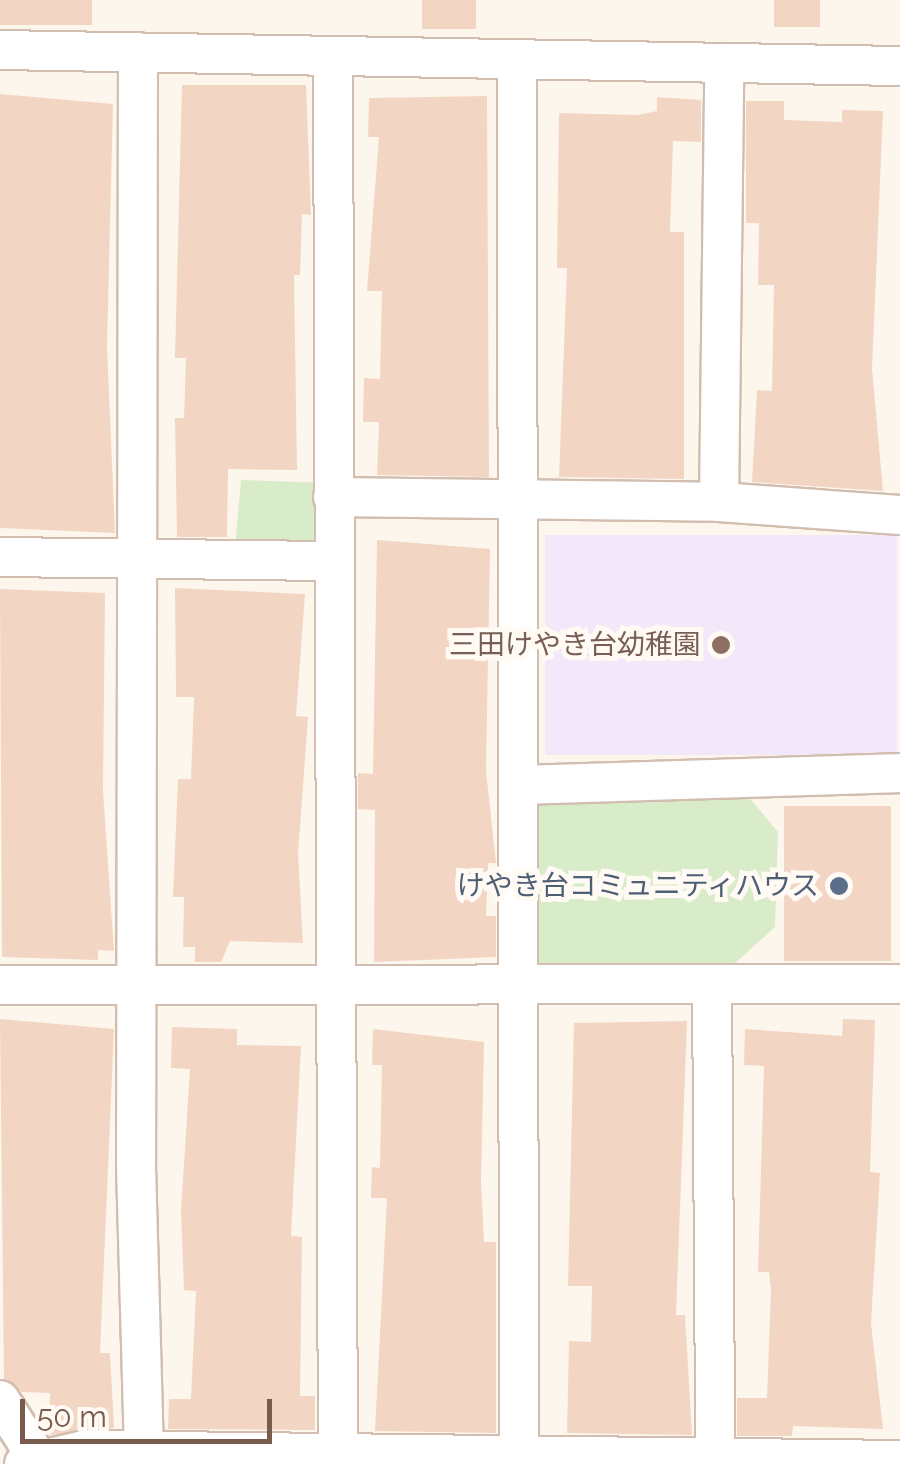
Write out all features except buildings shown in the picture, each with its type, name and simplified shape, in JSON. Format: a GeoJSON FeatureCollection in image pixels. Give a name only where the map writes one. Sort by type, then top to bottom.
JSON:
{"type":"FeatureCollection","features":[{"type":"Feature","properties":{"kind":"street"},"geometry":{"type":"LineString","coordinates":[[0,50],[900,66]]}},
{"type":"Feature","properties":{"kind":"street"},"geometry":{"type":"LineString","coordinates":[[138,52],[136,985],[144,1451]]}},
{"type":"Feature","properties":{"kind":"street"},"geometry":{"type":"LineString","coordinates":[[334,56],[338,1459]]}},
{"type":"Feature","properties":{"kind":"street"},"geometry":{"type":"LineString","coordinates":[[517,59],[524,784],[520,1460]]}},
{"type":"Feature","properties":{"kind":"street"},"geometry":{"type":"LineString","coordinates":[[719,502],[724,63]]}},
{"type":"Feature","properties":{"kind":"street"},"geometry":{"type":"LineString","coordinates":[[333,497],[719,502],[900,515]]}},
{"type":"Feature","properties":{"kind":"street"},"geometry":{"type":"LineString","coordinates":[[0,556],[333,561]]}},
{"type":"Feature","properties":{"kind":"street"},"geometry":{"type":"LineString","coordinates":[[524,784],[900,773]]}},
{"type":"Feature","properties":{"kind":"street"},"geometry":{"type":"LineString","coordinates":[[712,984],[715,1461]]}},
{"type":"Feature","properties":{"kind":"street"},"geometry":{"type":"LineString","coordinates":[[0,986],[900,984]]}},
{"type":"Feature","properties":{"kind":"street"},"geometry":{"type":"LineString","coordinates":[[0,1400],[30,1460],[144,1451],[338,1459],[900,1460]]}},
{"type":"Feature","properties":{"kind":"shaded area","name":"三田けやき台幼稚園"},"geometry":{"type":"Polygon","coordinates":[[[545,535],[897,535],[897,755],[545,755],[545,535]]]}},
{"type":"Feature","properties":{"kind":"green space"},"geometry":{"type":"Polygon","coordinates":[[[241,480],[333,483],[333,541],[234,560],[241,480]]]}},
{"type":"Feature","properties":{"kind":"green space"},"geometry":{"type":"Polygon","coordinates":[[[736,782],[778,832],[775,927],[712,984],[523,985],[524,785],[736,782]]]}},
{"type":"Feature","properties":{"kind":"place","name":"三田けやき台幼稚園"},"geometry":{"type":"Point","coordinates":[721,645]}},
{"type":"Feature","properties":{"kind":"place","name":"けやき台コミュニティハウス"},"geometry":{"type":"Point","coordinates":[839,886]}}]}
